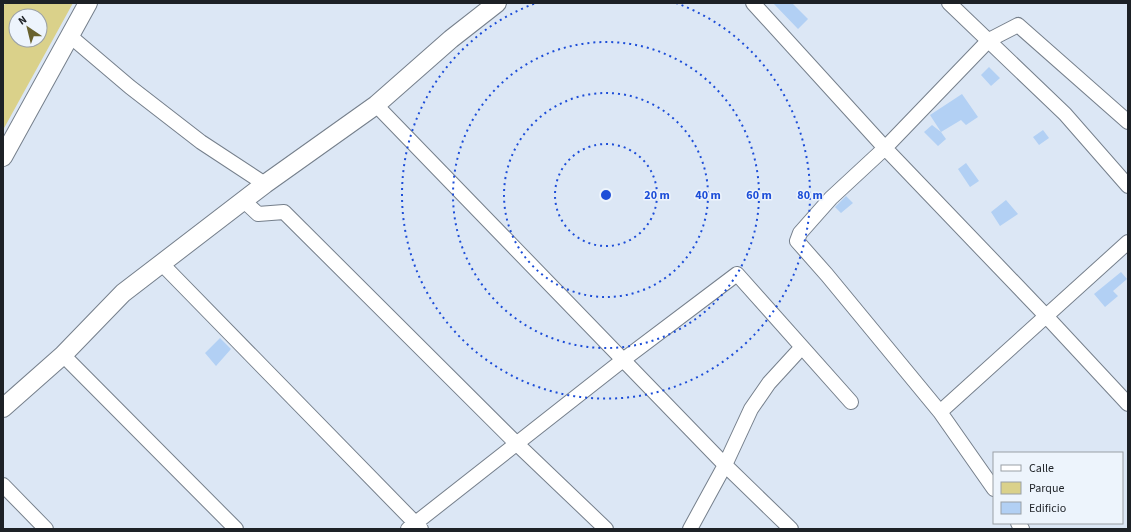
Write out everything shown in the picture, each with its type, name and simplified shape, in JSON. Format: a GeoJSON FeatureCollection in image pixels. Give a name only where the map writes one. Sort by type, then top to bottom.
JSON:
{"type":"FeatureCollection","features":[{"type":"Feature","properties":{"kind":"street"},"geometry":{"type":"LineString","coordinates":[[3,157],[88,3]]}},
{"type":"Feature","properties":{"kind":"street"},"geometry":{"type":"LineString","coordinates":[[3,408],[63,355],[123,294],[266,184],[376,105],[451,39],[497,3]]}},
{"type":"Feature","properties":{"kind":"street"},"geometry":{"type":"LineString","coordinates":[[753,3],[885,148],[1128,404]]}},
{"type":"Feature","properties":{"kind":"street"},"geometry":{"type":"LineString","coordinates":[[949,3],[1065,114],[1128,186]]}},
{"type":"Feature","properties":{"kind":"street"},"geometry":{"type":"LineString","coordinates":[[993,488],[940,412],[827,275],[797,241],[800,233],[831,198],[885,148],[989,40],[1018,25],[1128,122]]}},
{"type":"Feature","properties":{"kind":"street"},"geometry":{"type":"LineString","coordinates":[[70,36],[130,87],[201,142],[266,184]]}},
{"type":"Feature","properties":{"kind":"street"},"geometry":{"type":"LineString","coordinates":[[376,105],[725,465],[791,529]]}},
{"type":"Feature","properties":{"kind":"street"},"geometry":{"type":"LineString","coordinates":[[244,201],[258,214],[284,212],[517,444],[606,529]]}},
{"type":"Feature","properties":{"kind":"street"},"geometry":{"type":"LineString","coordinates":[[940,412],[1047,317],[1128,242]]}},
{"type":"Feature","properties":{"kind":"street"},"geometry":{"type":"LineString","coordinates":[[162,264],[415,527],[623,360],[737,274],[851,402]]}},
{"type":"Feature","properties":{"kind":"street"},"geometry":{"type":"LineString","coordinates":[[690,529],[725,465],[751,409],[769,383],[802,347]]}},
{"type":"Feature","properties":{"kind":"street"},"geometry":{"type":"LineString","coordinates":[[63,355],[236,529]]}},
{"type":"Feature","properties":{"kind":"street"},"geometry":{"type":"LineString","coordinates":[[3,485],[46,529]]}},
{"type":"Feature","properties":{"kind":"green space"},"geometry":{"type":"Polygon","coordinates":[[[6,3],[73,3],[3,130],[3,6],[6,3]]]}},
{"type":"Feature","properties":{"kind":"building"},"geometry":{"type":"Polygon","coordinates":[[[773,3],[792,3],[808,19],[798,29],[773,3]]]}},
{"type":"Feature","properties":{"kind":"building"},"geometry":{"type":"Polygon","coordinates":[[[989,67],[1000,78],[991,86],[981,75],[989,67]]]}},
{"type":"Feature","properties":{"kind":"building"},"geometry":{"type":"Polygon","coordinates":[[[962,94],[978,117],[966,125],[961,120],[941,132],[930,115],[962,94]]]}},
{"type":"Feature","properties":{"kind":"building"},"geometry":{"type":"Polygon","coordinates":[[[932,125],[941,132],[946,139],[938,146],[924,132],[932,125]]]}},
{"type":"Feature","properties":{"kind":"building"},"geometry":{"type":"Polygon","coordinates":[[[1043,130],[1049,138],[1039,145],[1033,137],[1043,130]]]}},
{"type":"Feature","properties":{"kind":"building"},"geometry":{"type":"Polygon","coordinates":[[[966,163],[979,181],[970,187],[958,169],[966,163]]]}},
{"type":"Feature","properties":{"kind":"building"},"geometry":{"type":"Polygon","coordinates":[[[846,196],[853,203],[841,213],[835,207],[846,196]]]}},
{"type":"Feature","properties":{"kind":"building"},"geometry":{"type":"Polygon","coordinates":[[[1006,200],[1018,214],[1000,226],[991,212],[1006,200]]]}},
{"type":"Feature","properties":{"kind":"building"},"geometry":{"type":"Polygon","coordinates":[[[1121,272],[1127,279],[1113,291],[1118,296],[1105,307],[1094,294],[1121,272]]]}},
{"type":"Feature","properties":{"kind":"building"},"geometry":{"type":"Polygon","coordinates":[[[220,338],[231,349],[216,366],[205,353],[220,338]]]}}]}
